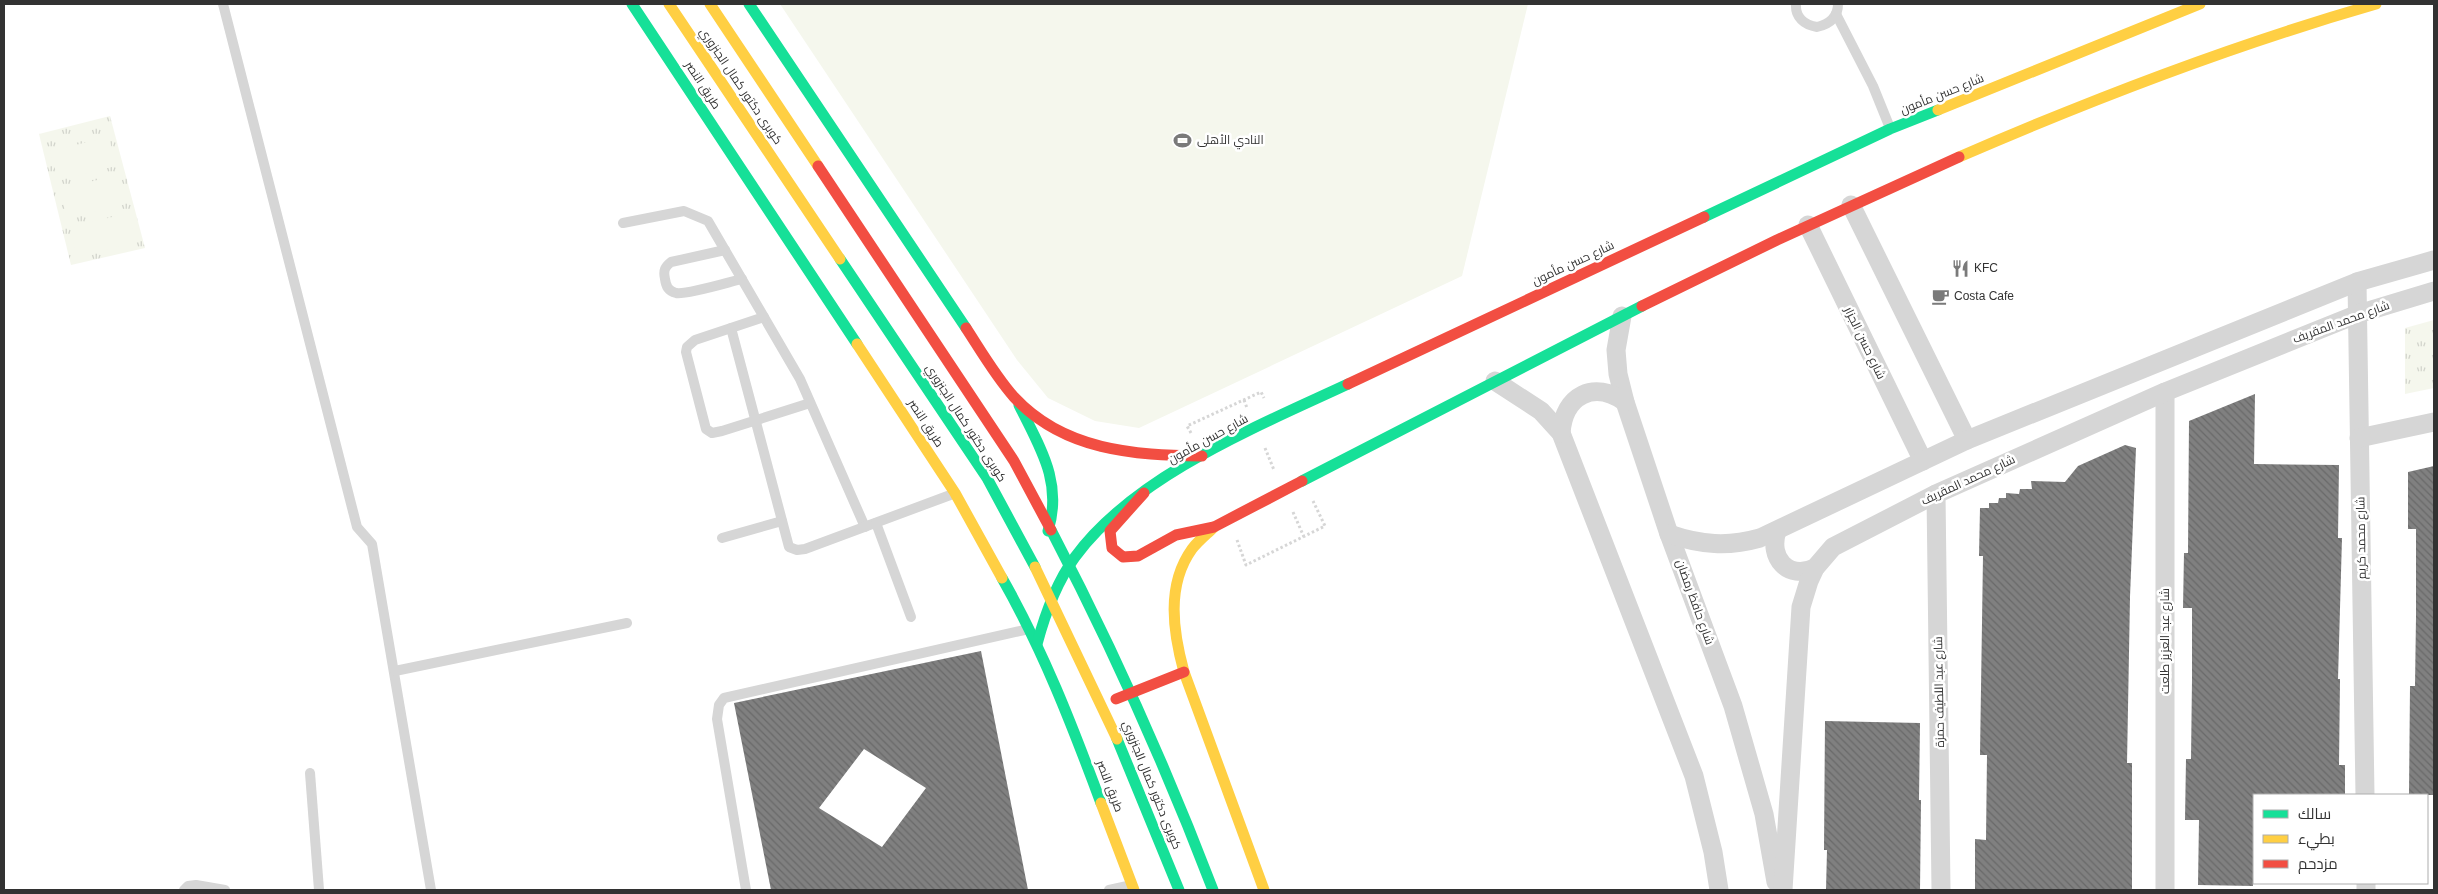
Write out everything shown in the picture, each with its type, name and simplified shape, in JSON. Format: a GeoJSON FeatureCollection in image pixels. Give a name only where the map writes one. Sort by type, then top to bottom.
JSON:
{"type":"FeatureCollection","features":[{"type":"Feature","properties":{"kind":"main road","name":"طريق النصر"},"geometry":{"type":"LineString","coordinates":[[632,4],[956,493],[1031,629],[1037,644],[1078,713],[1134,888]]}},
{"type":"Feature","properties":{"kind":"main road","name":"كوبرى دكتور كمال الجنزوري"},"geometry":{"type":"LineString","coordinates":[[669,4],[987,478],[1031,557],[1100,696],[1179,890]]}},
{"type":"Feature","properties":{"kind":"main road","name":"كوبرى دكتور كمال الجنزوري"},"geometry":{"type":"LineString","coordinates":[[710,4],[1014,461],[1055,534],[1128,683],[1162,759],[1213,890]]}},
{"type":"Feature","properties":{"kind":"main road"},"geometry":{"type":"LineString","coordinates":[[749,4],[991,366],[1016,399],[1047,425],[1084,444],[1123,454],[1202,456]]}},
{"type":"Feature","properties":{"kind":"main road","name":"شارع حسن مأمون"},"geometry":{"type":"LineString","coordinates":[[1037,644],[1051,599],[1075,557],[1106,522],[1144,494],[1202,456],[1282,415],[1890,129],[2200,4]]}},
{"type":"Feature","properties":{"kind":"main road"},"geometry":{"type":"LineString","coordinates":[[1144,494],[1110,531],[1110,544],[1118,555],[1131,558],[1174,536],[1214,527],[1622,316],[1851,205],[2014,134],[2135,85],[2329,16],[2376,4]]}},
{"type":"Feature","properties":{"kind":"main road"},"geometry":{"type":"LineString","coordinates":[[992,560],[1010,558],[1037,545],[1045,537],[1052,521],[1055,499],[1054,485],[1016,399]]}},
{"type":"Feature","properties":{"kind":"main road"},"geometry":{"type":"LineString","coordinates":[[1214,527],[1192,549],[1179,577],[1174,607],[1177,640],[1184,672],[1264,890]]}},
{"type":"Feature","properties":{"kind":"main road"},"geometry":{"type":"LineString","coordinates":[[1078,713],[1184,672]]}},
{"type":"Feature","properties":{"kind":"street"},"geometry":{"type":"LineString","coordinates":[[1851,205],[1966,440]]}},
{"type":"Feature","properties":{"kind":"street","name":"شارع حسن الجزار"},"geometry":{"type":"LineString","coordinates":[[1808,225],[1923,461]]}},
{"type":"Feature","properties":{"kind":"street"},"geometry":{"type":"LineString","coordinates":[[1669,534],[1705,544],[1724,545],[1751,540],[1777,531],[1966,440],[2357,282],[2434,260]]}},
{"type":"Feature","properties":{"kind":"street","name":"شارع محمد كريم"},"geometry":{"type":"LineString","coordinates":[[2357,282],[2365,794]]}},
{"type":"Feature","properties":{"kind":"street","name":"شارع محمد المقريف"},"geometry":{"type":"LineString","coordinates":[[1783,890],[1802,607],[1809,581],[1815,568],[1833,547],[1936,494],[2165,392],[2358,314],[2434,291]]}},
{"type":"Feature","properties":{"kind":"street","name":"شارع حافظ رمضان"},"geometry":{"type":"LineString","coordinates":[[1622,316],[1616,350],[1618,374],[1625,402],[1669,534],[1733,706],[1750,759],[1764,814],[1777,890]]}},
{"type":"Feature","properties":{"kind":"street"},"geometry":{"type":"LineString","coordinates":[[1496,381],[1541,411],[1561,432],[1694,776],[1713,852],[1719,890]]}},
{"type":"Feature","properties":{"kind":"street"},"geometry":{"type":"LineString","coordinates":[[1561,432],[1562,419],[1567,407],[1583,395],[1601,391],[1614,395],[1625,402]]}},
{"type":"Feature","properties":{"kind":"street","name":"شارع عبد العزيز طلعت"},"geometry":{"type":"LineString","coordinates":[[2165,392],[2165,890]]}},
{"type":"Feature","properties":{"kind":"street"},"geometry":{"type":"LineString","coordinates":[[2359,438],[2434,422]]}},
{"type":"Feature","properties":{"kind":"street","name":"شارع عبد اللطيف حمزة"},"geometry":{"type":"LineString","coordinates":[[1936,494],[1941,890]]}},
{"type":"Feature","properties":{"kind":"street"},"geometry":{"type":"LineString","coordinates":[[1777,531],[1774,546],[1780,561],[1792,570],[1808,571],[1815,568]]}},
{"type":"Feature","properties":{"kind":"lane"},"geometry":{"type":"LineString","coordinates":[[223,4],[357,527],[372,544],[431,890]]}},
{"type":"Feature","properties":{"kind":"lane"},"geometry":{"type":"LineString","coordinates":[[1792,5],[1802,21],[1809,26],[1825,25],[1837,9],[1873,86],[1890,129]]}},
{"type":"Feature","properties":{"kind":"lane"},"geometry":{"type":"LineString","coordinates":[[622,223],[684,211],[708,221],[800,379],[865,527]]}},
{"type":"Feature","properties":{"kind":"lane"},"geometry":{"type":"LineString","coordinates":[[725,250],[672,262],[665,268],[663,273],[666,286],[670,290],[681,293],[742,279]]}},
{"type":"Feature","properties":{"kind":"lane"},"geometry":{"type":"LineString","coordinates":[[764,317],[695,340],[687,346],[686,352],[706,429],[712,433],[810,403]]}},
{"type":"Feature","properties":{"kind":"lane"},"geometry":{"type":"LineString","coordinates":[[731,328],[789,547],[797,550],[956,493]]}},
{"type":"Feature","properties":{"kind":"lane"},"geometry":{"type":"LineString","coordinates":[[722,538],[782,521]]}},
{"type":"Feature","properties":{"kind":"lane"},"geometry":{"type":"LineString","coordinates":[[876,523],[911,617]]}},
{"type":"Feature","properties":{"kind":"lane"},"geometry":{"type":"LineString","coordinates":[[395,671],[627,623]]}},
{"type":"Feature","properties":{"kind":"lane"},"geometry":{"type":"LineString","coordinates":[[746,890],[717,720],[719,705],[724,698],[1031,629]]}},
{"type":"Feature","properties":{"kind":"lane"},"geometry":{"type":"LineString","coordinates":[[310,773],[319,890]]}},
{"type":"Feature","properties":{"kind":"lane"},"geometry":{"type":"LineString","coordinates":[[184,890],[188,886],[196,885],[225,890]]}},
{"type":"Feature","properties":{"kind":"lane"},"geometry":{"type":"LineString","coordinates":[[1109,890],[1134,888]]}},
{"type":"Feature","properties":{"kind":"path"},"geometry":{"type":"LineString","coordinates":[[1187,426],[1261,392]]}},
{"type":"Feature","properties":{"kind":"path"},"geometry":{"type":"LineString","coordinates":[[1246,565],[1325,526]]}},
{"type":"Feature","properties":{"kind":"green space","name":"النادي الأهلى"},"geometry":{"type":"Polygon","coordinates":[[[780,4],[1528,4],[1462,276],[1139,428],[1095,421],[1048,398],[1017,360],[780,4]]]}},
{"type":"Feature","properties":{"kind":"green space"},"geometry":{"type":"Polygon","coordinates":[[[110,116],[145,248],[71,265],[39,134],[110,116]]]}},
{"type":"Feature","properties":{"kind":"green space"},"geometry":{"type":"Polygon","coordinates":[[[109,137],[116,166],[58,180],[50,151],[109,137]]]}},
{"type":"Feature","properties":{"kind":"green space"},"geometry":{"type":"Polygon","coordinates":[[[118,175],[125,204],[67,218],[60,189],[118,175]]]}},
{"type":"Feature","properties":{"kind":"green space"},"geometry":{"type":"Polygon","coordinates":[[[129,213],[135,242],[77,257],[70,227],[129,213]]]}},
{"type":"Feature","properties":{"kind":"green space"},"geometry":{"type":"Polygon","coordinates":[[[2434,320],[2434,388],[2405,394],[2405,328],[2434,320]]]}},
{"type":"Feature","properties":{"kind":"building"},"geometry":{"type":"Polygon","coordinates":[[[2255,394],[2254,464],[2339,465],[2338,538],[2342,538],[2338,679],[2340,679],[2339,765],[2345,765],[2345,794],[2253,794],[2253,886],[2198,885],[2199,820],[2185,820],[2186,759],[2191,759],[2192,680],[2192,608],[2183,608],[2184,553],[2188,553],[2189,421],[2255,394]]]}},
{"type":"Feature","properties":{"kind":"building"},"geometry":{"type":"Polygon","coordinates":[[[2125,445],[2136,448],[2130,597],[2127,763],[2132,763],[2132,890],[1975,890],[1975,839],[1986,840],[1987,755],[1980,755],[1983,556],[1979,556],[1980,508],[1989,508],[1989,503],[1998,503],[1999,498],[2006,498],[2006,493],[2019,494],[2020,489],[2032,489],[2031,481],[2065,482],[2078,466],[2125,445]]]}},
{"type":"Feature","properties":{"kind":"building"},"geometry":{"type":"Polygon","coordinates":[[[2434,466],[2434,795],[2409,794],[2410,686],[2415,686],[2416,529],[2408,529],[2408,472],[2434,466]]]}},
{"type":"Feature","properties":{"kind":"building"},"geometry":{"type":"Polygon","coordinates":[[[981,651],[1028,890],[771,890],[734,703],[981,651]],[[864,749],[819,808],[882,847],[926,788],[864,749]]]}},
{"type":"Feature","properties":{"kind":"building"},"geometry":{"type":"Polygon","coordinates":[[[1825,721],[1920,723],[1920,890],[1826,890],[1827,850],[1824,850],[1825,721]]]}},
{"type":"Feature","properties":{"kind":"traffic: fast"},"geometry":{"type":"LineString","coordinates":[[632,4],[857,344]]}},
{"type":"Feature","properties":{"kind":"traffic: fast"},"geometry":{"type":"LineString","coordinates":[[749,4],[966,328]]}},
{"type":"Feature","properties":{"kind":"traffic: fast"},"geometry":{"type":"LineString","coordinates":[[1704,217],[1890,129],[1938,110]]}},
{"type":"Feature","properties":{"kind":"traffic: fast"},"geometry":{"type":"LineString","coordinates":[[840,259],[987,478],[1035,567]]}},
{"type":"Feature","properties":{"kind":"traffic: fast"},"geometry":{"type":"LineString","coordinates":[[1302,481],[1642,306]]}},
{"type":"Feature","properties":{"kind":"traffic: fast"},"geometry":{"type":"LineString","coordinates":[[1037,644],[1052,599],[1068,567],[1100,528],[1130,502],[1200,456],[1276,417],[1348,384]]}},
{"type":"Feature","properties":{"kind":"traffic: fast"},"geometry":{"type":"LineString","coordinates":[[1019,405],[1041,451],[1051,481],[1053,497],[1048,531]]}},
{"type":"Feature","properties":{"kind":"traffic: fast"},"geometry":{"type":"LineString","coordinates":[[1051,530],[1137,708],[1213,890]]}},
{"type":"Feature","properties":{"kind":"traffic: fast"},"geometry":{"type":"LineString","coordinates":[[1002,578],[1044,660],[1101,803]]}},
{"type":"Feature","properties":{"kind":"traffic: fast"},"geometry":{"type":"LineString","coordinates":[[1117,739],[1179,890]]}},
{"type":"Feature","properties":{"kind":"traffic: slow"},"geometry":{"type":"LineString","coordinates":[[669,4],[840,259]]}},
{"type":"Feature","properties":{"kind":"traffic: slow"},"geometry":{"type":"LineString","coordinates":[[710,4],[818,166]]}},
{"type":"Feature","properties":{"kind":"traffic: slow"},"geometry":{"type":"LineString","coordinates":[[1938,110],[2200,4]]}},
{"type":"Feature","properties":{"kind":"traffic: slow"},"geometry":{"type":"LineString","coordinates":[[1959,157],[2113,93],[2270,37],[2376,4]]}},
{"type":"Feature","properties":{"kind":"traffic: slow"},"geometry":{"type":"LineString","coordinates":[[857,344],[955,493],[1002,578]]}},
{"type":"Feature","properties":{"kind":"traffic: slow"},"geometry":{"type":"LineString","coordinates":[[1214,527],[1192,549],[1178,578],[1174,609],[1177,641],[1184,672],[1264,890]]}},
{"type":"Feature","properties":{"kind":"traffic: slow"},"geometry":{"type":"LineString","coordinates":[[1035,567],[1117,739]]}},
{"type":"Feature","properties":{"kind":"traffic: slow"},"geometry":{"type":"LineString","coordinates":[[1101,803],[1134,890]]}},
{"type":"Feature","properties":{"kind":"traffic: jam"},"geometry":{"type":"LineString","coordinates":[[1642,306],[1777,240],[1959,157]]}},
{"type":"Feature","properties":{"kind":"traffic: jam"},"geometry":{"type":"LineString","coordinates":[[818,166],[1014,461],[1051,530]]}},
{"type":"Feature","properties":{"kind":"traffic: jam"},"geometry":{"type":"LineString","coordinates":[[1348,384],[1704,217]]}},
{"type":"Feature","properties":{"kind":"traffic: jam"},"geometry":{"type":"LineString","coordinates":[[966,328],[1014,397],[1034,415],[1055,429],[1078,439],[1126,451],[1202,456]]}},
{"type":"Feature","properties":{"kind":"traffic: jam"},"geometry":{"type":"LineString","coordinates":[[1144,493],[1110,531],[1112,548],[1123,557],[1138,556],[1176,535],[1214,527],[1302,481]]}},
{"type":"Feature","properties":{"kind":"traffic: jam"},"geometry":{"type":"LineString","coordinates":[[1116,699],[1184,672]]}},
{"type":"Feature","properties":{"kind":"place","name":"النادي الأهلى"},"geometry":{"type":"Point","coordinates":[1183,140]}},
{"type":"Feature","properties":{"kind":"place","name":"KFC"},"geometry":{"type":"Point","coordinates":[1960,268]}},
{"type":"Feature","properties":{"kind":"place","name":"Costa Cafe"},"geometry":{"type":"Point","coordinates":[1940,296]}}]}
